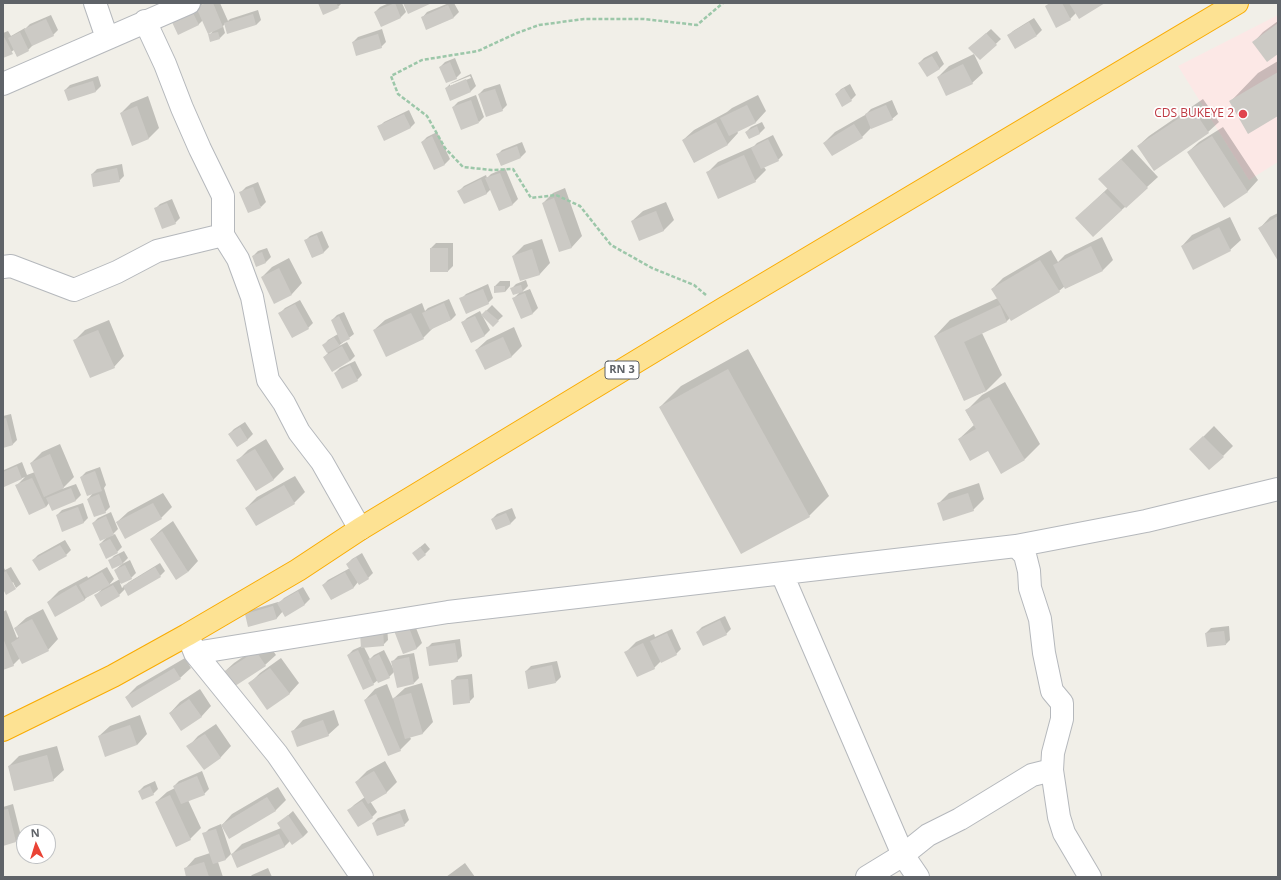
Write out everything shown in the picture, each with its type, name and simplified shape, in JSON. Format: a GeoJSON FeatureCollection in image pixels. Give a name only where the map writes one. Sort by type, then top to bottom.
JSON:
{"type":"FeatureCollection","features":[{"type":"Feature","properties":{"kind":"highway","name":"RN 3"},"geometry":{"type":"LineString","coordinates":[[3,730],[113,676],[191,644],[360,529],[723,309],[1237,3]]}},
{"type":"Feature","properties":{"kind":"street"},"geometry":{"type":"LineString","coordinates":[[95,3],[107,38]]}},
{"type":"Feature","properties":{"kind":"street"},"geometry":{"type":"LineString","coordinates":[[3,84],[189,3]]}},
{"type":"Feature","properties":{"kind":"street"},"geometry":{"type":"LineString","coordinates":[[145,22],[165,64],[200,149],[223,196],[223,235],[238,259],[252,297],[268,380],[284,403],[299,432],[322,462],[360,529]]}},
{"type":"Feature","properties":{"kind":"street"},"geometry":{"type":"LineString","coordinates":[[3,267],[11,266],[74,290],[117,272],[156,251],[223,235]]}},
{"type":"Feature","properties":{"kind":"street"},"geometry":{"type":"LineString","coordinates":[[191,644],[448,612],[1016,546],[1146,521],[1278,489]]}},
{"type":"Feature","properties":{"kind":"street"},"geometry":{"type":"LineString","coordinates":[[1016,546],[1025,555],[1029,571],[1030,588],[1040,619],[1044,653],[1052,691],[1062,703],[1062,719],[1053,753],[1052,770],[1059,817],[1064,833],[1090,877]]}},
{"type":"Feature","properties":{"kind":"street"},"geometry":{"type":"LineString","coordinates":[[782,574],[903,855],[918,877]]}},
{"type":"Feature","properties":{"kind":"street"},"geometry":{"type":"LineString","coordinates":[[191,644],[277,754],[362,877]]}},
{"type":"Feature","properties":{"kind":"street"},"geometry":{"type":"LineString","coordinates":[[867,877],[903,855],[928,835],[960,819],[1032,775],[1052,770]]}},
{"type":"Feature","properties":{"kind":"path"},"geometry":{"type":"LineString","coordinates":[[723,3],[697,25],[644,19],[584,19],[539,25],[517,32],[478,51],[422,60],[391,76],[398,94],[427,116],[445,148],[463,167],[492,170],[513,169],[531,198],[556,195],[580,206],[611,246],[652,268],[694,285],[723,309]]}},
{"type":"Feature","properties":{"kind":"shaded area","name":"CDS BUKEYE 2"},"geometry":{"type":"Polygon","coordinates":[[[1278,15],[1278,162],[1249,180],[1178,66],[1278,15]]]}},
{"type":"Feature","properties":{"kind":"building"},"geometry":{"type":"Polygon","coordinates":[[[206,3],[213,3],[223,27],[208,34],[196,7],[206,3]]]}},
{"type":"Feature","properties":{"kind":"building"},"geometry":{"type":"Polygon","coordinates":[[[318,3],[336,3],[339,8],[323,15],[318,3]]]}},
{"type":"Feature","properties":{"kind":"building"},"geometry":{"type":"Polygon","coordinates":[[[395,3],[401,18],[381,27],[374,12],[395,3]]]}},
{"type":"Feature","properties":{"kind":"building"},"geometry":{"type":"Polygon","coordinates":[[[403,3],[432,3],[408,14],[403,3]]]}},
{"type":"Feature","properties":{"kind":"building"},"geometry":{"type":"Polygon","coordinates":[[[1050,3],[1062,3],[1071,20],[1056,28],[1045,6],[1050,3]]]}},
{"type":"Feature","properties":{"kind":"building"},"geometry":{"type":"Polygon","coordinates":[[[1069,3],[1105,3],[1079,19],[1069,3]]]}},
{"type":"Feature","properties":{"kind":"building"},"geometry":{"type":"Polygon","coordinates":[[[448,5],[454,18],[426,30],[421,17],[448,5]]]}},
{"type":"Feature","properties":{"kind":"building"},"geometry":{"type":"Polygon","coordinates":[[[192,11],[199,25],[178,35],[171,20],[192,11]]]}},
{"type":"Feature","properties":{"kind":"building"},"geometry":{"type":"Polygon","coordinates":[[[253,14],[256,25],[227,34],[224,23],[253,14]]]}},
{"type":"Feature","properties":{"kind":"building"},"geometry":{"type":"Polygon","coordinates":[[[46,19],[54,36],[32,46],[24,29],[46,19]]]}},
{"type":"Feature","properties":{"kind":"building"},"geometry":{"type":"Polygon","coordinates":[[[1029,22],[1037,36],[1015,49],[1007,35],[1029,22]]]}},
{"type":"Feature","properties":{"kind":"building"},"geometry":{"type":"Polygon","coordinates":[[[1278,23],[1278,54],[1267,62],[1252,42],[1278,23]]]}},
{"type":"Feature","properties":{"kind":"building"},"geometry":{"type":"Polygon","coordinates":[[[20,32],[29,51],[17,57],[8,38],[20,32]]]}},
{"type":"Feature","properties":{"kind":"building"},"geometry":{"type":"Polygon","coordinates":[[[218,32],[220,39],[210,42],[208,34],[218,32]]]}},
{"type":"Feature","properties":{"kind":"building"},"geometry":{"type":"Polygon","coordinates":[[[986,33],[997,45],[980,60],[968,48],[986,33]]]}},
{"type":"Feature","properties":{"kind":"building"},"geometry":{"type":"Polygon","coordinates":[[[378,34],[382,48],[356,56],[352,42],[378,34]]]}},
{"type":"Feature","properties":{"kind":"building"},"geometry":{"type":"Polygon","coordinates":[[[3,35],[13,54],[3,58],[3,35]]]}},
{"type":"Feature","properties":{"kind":"building"},"geometry":{"type":"Polygon","coordinates":[[[932,56],[940,69],[927,77],[918,63],[932,56]]]}},
{"type":"Feature","properties":{"kind":"building"},"geometry":{"type":"Polygon","coordinates":[[[450,62],[457,79],[446,83],[439,67],[450,62]]]}},
{"type":"Feature","properties":{"kind":"building"},"geometry":{"type":"Polygon","coordinates":[[[963,64],[973,84],[946,96],[937,77],[963,64]]]}},
{"type":"Feature","properties":{"kind":"building","name":"CDS BUKEYE 2"},"geometry":{"type":"Polygon","coordinates":[[[1278,72],[1278,116],[1248,134],[1229,101],[1278,72]]]}},
{"type":"Feature","properties":{"kind":"building"},"geometry":{"type":"Polygon","coordinates":[[[466,79],[471,92],[450,101],[445,88],[466,79]]]}},
{"type":"Feature","properties":{"kind":"building"},"geometry":{"type":"Polygon","coordinates":[[[93,81],[96,92],[68,101],[64,90],[93,81]]]}},
{"type":"Feature","properties":{"kind":"building"},"geometry":{"type":"Polygon","coordinates":[[[844,88],[852,101],[842,107],[835,94],[844,88]]]}},
{"type":"Feature","properties":{"kind":"building"},"geometry":{"type":"Polygon","coordinates":[[[495,89],[503,111],[486,117],[478,94],[495,89]]]}},
{"type":"Feature","properties":{"kind":"building"},"geometry":{"type":"Polygon","coordinates":[[[471,100],[479,123],[461,130],[452,107],[471,100]]]}},
{"type":"Feature","properties":{"kind":"building"},"geometry":{"type":"Polygon","coordinates":[[[747,105],[756,123],[729,136],[720,118],[747,105]]]}},
{"type":"Feature","properties":{"kind":"building"},"geometry":{"type":"Polygon","coordinates":[[[886,105],[893,120],[871,129],[865,114],[886,105]]]}},
{"type":"Feature","properties":{"kind":"building"},"geometry":{"type":"Polygon","coordinates":[[[137,106],[149,139],[132,146],[120,113],[137,106]]]}},
{"type":"Feature","properties":{"kind":"building"},"geometry":{"type":"Polygon","coordinates":[[[1193,109],[1209,133],[1154,171],[1137,146],[1193,109]]]}},
{"type":"Feature","properties":{"kind":"building"},"geometry":{"type":"Polygon","coordinates":[[[404,114],[411,128],[384,141],[377,126],[404,114]]]}},
{"type":"Feature","properties":{"kind":"building"},"geometry":{"type":"Polygon","coordinates":[[[716,122],[728,145],[694,163],[682,140],[716,122]]]}},
{"type":"Feature","properties":{"kind":"building"},"geometry":{"type":"Polygon","coordinates":[[[854,124],[863,138],[832,156],[823,143],[854,124]]]}},
{"type":"Feature","properties":{"kind":"building"},"geometry":{"type":"Polygon","coordinates":[[[757,126],[760,134],[749,139],[745,132],[757,126]]]}},
{"type":"Feature","properties":{"kind":"building"},"geometry":{"type":"Polygon","coordinates":[[[432,136],[445,165],[434,170],[421,142],[432,136]]]}},
{"type":"Feature","properties":{"kind":"building"},"geometry":{"type":"Polygon","coordinates":[[[1212,136],[1248,192],[1224,208],[1187,152],[1212,136]]]}},
{"type":"Feature","properties":{"kind":"building"},"geometry":{"type":"Polygon","coordinates":[[[768,139],[779,161],[761,169],[751,148],[768,139]]]}},
{"type":"Feature","properties":{"kind":"building"},"geometry":{"type":"Polygon","coordinates":[[[517,146],[521,158],[501,166],[496,154],[517,146]]]}},
{"type":"Feature","properties":{"kind":"building"},"geometry":{"type":"Polygon","coordinates":[[[744,155],[756,182],[718,199],[706,172],[744,155]]]}},
{"type":"Feature","properties":{"kind":"building"},"geometry":{"type":"Polygon","coordinates":[[[1121,159],[1148,188],[1126,208],[1098,179],[1121,159]]]}},
{"type":"Feature","properties":{"kind":"building"},"geometry":{"type":"Polygon","coordinates":[[[117,168],[120,182],[93,187],[91,174],[117,168]]]}},
{"type":"Feature","properties":{"kind":"building"},"geometry":{"type":"Polygon","coordinates":[[[500,173],[513,205],[499,211],[485,178],[500,173]]]}},
{"type":"Feature","properties":{"kind":"building"},"geometry":{"type":"Polygon","coordinates":[[[481,179],[487,194],[464,204],[457,191],[481,179]]]}},
{"type":"Feature","properties":{"kind":"building"},"geometry":{"type":"Polygon","coordinates":[[[253,187],[261,208],[248,213],[239,192],[253,187]]]}},
{"type":"Feature","properties":{"kind":"building"},"geometry":{"type":"Polygon","coordinates":[[[1104,192],[1122,210],[1093,237],[1075,218],[1104,192]]]}},
{"type":"Feature","properties":{"kind":"building"},"geometry":{"type":"Polygon","coordinates":[[[554,198],[572,248],[559,252],[542,203],[554,198]]]}},
{"type":"Feature","properties":{"kind":"building"},"geometry":{"type":"Polygon","coordinates":[[[167,203],[176,224],[162,229],[154,208],[167,203]]]}},
{"type":"Feature","properties":{"kind":"building"},"geometry":{"type":"Polygon","coordinates":[[[656,211],[664,231],[639,241],[631,221],[656,211]]]}},
{"type":"Feature","properties":{"kind":"building"},"geometry":{"type":"Polygon","coordinates":[[[1278,216],[1278,261],[1258,228],[1278,216]]]}},
{"type":"Feature","properties":{"kind":"building"},"geometry":{"type":"Polygon","coordinates":[[[1219,227],[1231,251],[1193,270],[1181,246],[1219,227]]]}},
{"type":"Feature","properties":{"kind":"building"},"geometry":{"type":"Polygon","coordinates":[[[317,235],[324,253],[312,258],[304,240],[317,235]]]}},
{"type":"Feature","properties":{"kind":"building"},"geometry":{"type":"Polygon","coordinates":[[[1091,246],[1103,271],[1065,289],[1053,265],[1091,246]]]}},
{"type":"Feature","properties":{"kind":"building"},"geometry":{"type":"Polygon","coordinates":[[[430,248],[448,248],[448,272],[430,272],[430,248]]]}},
{"type":"Feature","properties":{"kind":"building"},"geometry":{"type":"Polygon","coordinates":[[[532,249],[540,275],[520,281],[512,256],[532,249]]]}},
{"type":"Feature","properties":{"kind":"building"},"geometry":{"type":"Polygon","coordinates":[[[262,252],[266,263],[256,267],[252,256],[262,252]]]}},
{"type":"Feature","properties":{"kind":"building"},"geometry":{"type":"Polygon","coordinates":[[[1040,260],[1060,292],[1011,321],[991,289],[1040,260]]]}},
{"type":"Feature","properties":{"kind":"building"},"geometry":{"type":"Polygon","coordinates":[[[279,268],[292,295],[274,304],[261,277],[279,268]]]}},
{"type":"Feature","properties":{"kind":"building"},"geometry":{"type":"Polygon","coordinates":[[[521,285],[523,292],[513,295],[510,288],[521,285]]]}},
{"type":"Feature","properties":{"kind":"building"},"geometry":{"type":"Polygon","coordinates":[[[494,286],[505,286],[505,292],[494,293],[494,286]]]}},
{"type":"Feature","properties":{"kind":"building"},"geometry":{"type":"Polygon","coordinates":[[[483,289],[489,304],[466,314],[459,298],[483,289]]]}},
{"type":"Feature","properties":{"kind":"building"},"geometry":{"type":"Polygon","coordinates":[[[525,293],[533,314],[521,319],[512,298],[525,293]]]}},
{"type":"Feature","properties":{"kind":"building"},"geometry":{"type":"Polygon","coordinates":[[[444,303],[451,320],[430,330],[422,313],[444,303]]]}},
{"type":"Feature","properties":{"kind":"building"},"geometry":{"type":"Polygon","coordinates":[[[295,304],[309,329],[292,338],[278,313],[295,304]]]}},
{"type":"Feature","properties":{"kind":"building"},"geometry":{"type":"Polygon","coordinates":[[[1000,305],[1007,322],[964,342],[986,391],[964,401],[934,336],[1000,305]]]}},
{"type":"Feature","properties":{"kind":"building"},"geometry":{"type":"Polygon","coordinates":[[[486,310],[499,321],[493,327],[481,315],[486,310]]]}},
{"type":"Feature","properties":{"kind":"building"},"geometry":{"type":"Polygon","coordinates":[[[411,313],[424,339],[386,357],[373,330],[411,313]]]}},
{"type":"Feature","properties":{"kind":"building"},"geometry":{"type":"Polygon","coordinates":[[[339,316],[350,339],[341,343],[331,320],[339,316]]]}},
{"type":"Feature","properties":{"kind":"building"},"geometry":{"type":"Polygon","coordinates":[[[475,316],[485,336],[471,343],[461,322],[475,316]]]}},
{"type":"Feature","properties":{"kind":"building"},"geometry":{"type":"Polygon","coordinates":[[[98,330],[115,368],[90,378],[73,340],[98,330]]]}},
{"type":"Feature","properties":{"kind":"building"},"geometry":{"type":"Polygon","coordinates":[[[334,337],[340,346],[327,353],[322,345],[334,337]]]}},
{"type":"Feature","properties":{"kind":"building"},"geometry":{"type":"Polygon","coordinates":[[[503,337],[512,357],[485,370],[475,350],[503,337]]]}},
{"type":"Feature","properties":{"kind":"building"},"geometry":{"type":"Polygon","coordinates":[[[342,346],[350,361],[332,372],[323,357],[342,346]]]}},
{"type":"Feature","properties":{"kind":"building"},"geometry":{"type":"Polygon","coordinates":[[[350,365],[358,381],[342,389],[334,373],[350,365]]]}},
{"type":"Feature","properties":{"kind":"building"},"geometry":{"type":"Polygon","coordinates":[[[728,369],[810,517],[741,554],[659,407],[728,369]]]}},
{"type":"Feature","properties":{"kind":"building"},"geometry":{"type":"Polygon","coordinates":[[[989,397],[1025,460],[1001,474],[988,451],[970,461],[958,439],[976,429],[965,410],[989,397]]]}},
{"type":"Feature","properties":{"kind":"building"},"geometry":{"type":"Polygon","coordinates":[[[6,418],[13,445],[3,448],[3,419],[6,418]]]}},
{"type":"Feature","properties":{"kind":"building"},"geometry":{"type":"Polygon","coordinates":[[[240,427],[248,440],[237,447],[228,434],[240,427]]]}},
{"type":"Feature","properties":{"kind":"building"},"geometry":{"type":"Polygon","coordinates":[[[1203,436],[1224,457],[1209,470],[1189,449],[1203,436]]]}},
{"type":"Feature","properties":{"kind":"building"},"geometry":{"type":"Polygon","coordinates":[[[255,449],[274,480],[256,491],[236,460],[255,449]]]}},
{"type":"Feature","properties":{"kind":"building"},"geometry":{"type":"Polygon","coordinates":[[[50,454],[64,488],[44,497],[30,463],[50,454]]]}},
{"type":"Feature","properties":{"kind":"building"},"geometry":{"type":"Polygon","coordinates":[[[17,466],[22,479],[4,487],[3,472],[17,466]]]}},
{"type":"Feature","properties":{"kind":"building"},"geometry":{"type":"Polygon","coordinates":[[[95,471],[102,491],[87,496],[80,477],[95,471]]]}},
{"type":"Feature","properties":{"kind":"building"},"geometry":{"type":"Polygon","coordinates":[[[32,478],[46,507],[29,515],[15,485],[32,478]]]}},
{"type":"Feature","properties":{"kind":"building"},"geometry":{"type":"Polygon","coordinates":[[[284,485],[295,504],[256,526],[245,508],[284,485]]]}},
{"type":"Feature","properties":{"kind":"building"},"geometry":{"type":"Polygon","coordinates":[[[71,488],[76,501],[52,511],[46,498],[71,488]]]}},
{"type":"Feature","properties":{"kind":"building"},"geometry":{"type":"Polygon","coordinates":[[[968,493],[974,511],[943,521],[937,503],[968,493]]]}},
{"type":"Feature","properties":{"kind":"building"},"geometry":{"type":"Polygon","coordinates":[[[99,494],[106,513],[94,517],[87,499],[99,494]]]}},
{"type":"Feature","properties":{"kind":"building"},"geometry":{"type":"Polygon","coordinates":[[[153,503],[162,519],[125,539],[116,522],[153,503]]]}},
{"type":"Feature","properties":{"kind":"building"},"geometry":{"type":"Polygon","coordinates":[[[78,507],[84,523],[62,532],[56,515],[78,507]]]}},
{"type":"Feature","properties":{"kind":"building"},"geometry":{"type":"Polygon","coordinates":[[[506,513],[511,524],[496,530],[491,519],[506,513]]]}},
{"type":"Feature","properties":{"kind":"building"},"geometry":{"type":"Polygon","coordinates":[[[106,516],[114,535],[100,541],[92,523],[106,516]]]}},
{"type":"Feature","properties":{"kind":"building"},"geometry":{"type":"Polygon","coordinates":[[[162,531],[188,572],[176,580],[150,539],[162,531]]]}},
{"type":"Feature","properties":{"kind":"building"},"geometry":{"type":"Polygon","coordinates":[[[110,539],[118,553],[106,559],[99,544],[110,539]]]}},
{"type":"Feature","properties":{"kind":"building"},"geometry":{"type":"Polygon","coordinates":[[[60,545],[67,556],[39,571],[32,560],[60,545]]]}},
{"type":"Feature","properties":{"kind":"building"},"geometry":{"type":"Polygon","coordinates":[[[420,547],[426,555],[418,561],[412,553],[420,547]]]}},
{"type":"Feature","properties":{"kind":"building"},"geometry":{"type":"Polygon","coordinates":[[[119,555],[123,564],[112,569],[108,560],[119,555]]]}},
{"type":"Feature","properties":{"kind":"building"},"geometry":{"type":"Polygon","coordinates":[[[356,557],[369,579],[359,585],[346,564],[356,557]]]}},
{"type":"Feature","properties":{"kind":"building"},"geometry":{"type":"Polygon","coordinates":[[[125,565],[132,579],[121,584],[114,570],[125,565]]]}},
{"type":"Feature","properties":{"kind":"building"},"geometry":{"type":"Polygon","coordinates":[[[155,567],[161,577],[128,596],[123,586],[155,567]]]}},
{"type":"Feature","properties":{"kind":"building"},"geometry":{"type":"Polygon","coordinates":[[[6,571],[16,589],[6,595],[3,589],[3,573],[6,571]]]}},
{"type":"Feature","properties":{"kind":"building"},"geometry":{"type":"Polygon","coordinates":[[[102,572],[110,585],[86,598],[79,585],[102,572]]]}},
{"type":"Feature","properties":{"kind":"building"},"geometry":{"type":"Polygon","coordinates":[[[345,572],[354,588],[331,600],[322,585],[345,572]]]}},
{"type":"Feature","properties":{"kind":"building"},"geometry":{"type":"Polygon","coordinates":[[[76,585],[85,600],[55,617],[47,602],[76,585]]]}},
{"type":"Feature","properties":{"kind":"building"},"geometry":{"type":"Polygon","coordinates":[[[113,585],[120,596],[101,607],[94,595],[113,585]]]}},
{"type":"Feature","properties":{"kind":"building"},"geometry":{"type":"Polygon","coordinates":[[[298,591],[305,605],[285,617],[277,603],[298,591]]]}},
{"type":"Feature","properties":{"kind":"building"},"geometry":{"type":"Polygon","coordinates":[[[273,606],[277,619],[248,627],[245,614],[273,606]]]}},
{"type":"Feature","properties":{"kind":"building"},"geometry":{"type":"Polygon","coordinates":[[[32,619],[49,651],[22,664],[11,643],[19,638],[14,628],[32,619]]]}},
{"type":"Feature","properties":{"kind":"building"},"geometry":{"type":"Polygon","coordinates":[[[720,620],[727,635],[703,646],[696,632],[720,620]]]}},
{"type":"Feature","properties":{"kind":"building"},"geometry":{"type":"Polygon","coordinates":[[[407,622],[417,649],[403,654],[393,628],[407,622]]]}},
{"type":"Feature","properties":{"kind":"building"},"geometry":{"type":"Polygon","coordinates":[[[383,631],[384,646],[361,648],[360,633],[383,631]]]}},
{"type":"Feature","properties":{"kind":"building"},"geometry":{"type":"Polygon","coordinates":[[[1224,631],[1226,645],[1207,647],[1205,633],[1224,631]]]}},
{"type":"Feature","properties":{"kind":"building"},"geometry":{"type":"Polygon","coordinates":[[[667,633],[677,655],[661,663],[650,641],[667,633]]]}},
{"type":"Feature","properties":{"kind":"building"},"geometry":{"type":"Polygon","coordinates":[[[3,638],[14,666],[3,670],[3,638]]]}},
{"type":"Feature","properties":{"kind":"building"},"geometry":{"type":"Polygon","coordinates":[[[455,643],[458,662],[429,666],[426,647],[455,643]]]}},
{"type":"Feature","properties":{"kind":"building"},"geometry":{"type":"Polygon","coordinates":[[[643,643],[655,669],[637,677],[624,652],[643,643]]]}},
{"type":"Feature","properties":{"kind":"building"},"geometry":{"type":"Polygon","coordinates":[[[358,650],[374,685],[363,690],[347,655],[358,650]]]}},
{"type":"Feature","properties":{"kind":"building"},"geometry":{"type":"Polygon","coordinates":[[[256,651],[266,666],[232,688],[222,673],[256,651]]]}},
{"type":"Feature","properties":{"kind":"building"},"geometry":{"type":"Polygon","coordinates":[[[379,654],[390,678],[378,683],[368,660],[379,654]]]}},
{"type":"Feature","properties":{"kind":"building"},"geometry":{"type":"Polygon","coordinates":[[[409,657],[414,684],[397,688],[391,661],[409,657]]]}},
{"type":"Feature","properties":{"kind":"building"},"geometry":{"type":"Polygon","coordinates":[[[552,665],[556,683],[528,689],[525,671],[552,665]]]}},
{"type":"Feature","properties":{"kind":"building"},"geometry":{"type":"Polygon","coordinates":[[[174,668],[181,679],[132,708],[125,697],[174,668]]]}},
{"type":"Feature","properties":{"kind":"building"},"geometry":{"type":"Polygon","coordinates":[[[270,668],[290,694],[267,710],[248,683],[270,668]]]}},
{"type":"Feature","properties":{"kind":"building"},"geometry":{"type":"Polygon","coordinates":[[[468,679],[470,703],[453,705],[451,680],[468,679]]]}},
{"type":"Feature","properties":{"kind":"building"},"geometry":{"type":"Polygon","coordinates":[[[411,693],[423,734],[405,739],[393,698],[411,693]]]}},
{"type":"Feature","properties":{"kind":"building"},"geometry":{"type":"Polygon","coordinates":[[[376,694],[401,751],[388,756],[364,700],[376,694]]]}},
{"type":"Feature","properties":{"kind":"building"},"geometry":{"type":"Polygon","coordinates":[[[189,699],[202,717],[181,731],[169,713],[189,699]]]}},
{"type":"Feature","properties":{"kind":"building"},"geometry":{"type":"Polygon","coordinates":[[[323,720],[329,736],[297,747],[291,731],[323,720]]]}},
{"type":"Feature","properties":{"kind":"building"},"geometry":{"type":"Polygon","coordinates":[[[130,725],[137,745],[105,757],[98,736],[130,725]]]}},
{"type":"Feature","properties":{"kind":"building"},"geometry":{"type":"Polygon","coordinates":[[[205,734],[221,758],[204,770],[186,746],[205,734]]]}},
{"type":"Feature","properties":{"kind":"building"},"geometry":{"type":"Polygon","coordinates":[[[47,755],[54,781],[14,791],[8,766],[47,755]]]}},
{"type":"Feature","properties":{"kind":"building"},"geometry":{"type":"Polygon","coordinates":[[[374,771],[387,793],[368,804],[355,782],[374,771]]]}},
{"type":"Feature","properties":{"kind":"building"},"geometry":{"type":"Polygon","coordinates":[[[197,776],[205,795],[181,804],[173,786],[197,776]]]}},
{"type":"Feature","properties":{"kind":"building"},"geometry":{"type":"Polygon","coordinates":[[[150,786],[154,795],[142,800],[138,791],[150,786]]]}},
{"type":"Feature","properties":{"kind":"building"},"geometry":{"type":"Polygon","coordinates":[[[170,795],[191,840],[176,847],[155,802],[170,795]]]}},
{"type":"Feature","properties":{"kind":"building"},"geometry":{"type":"Polygon","coordinates":[[[267,797],[276,811],[229,839],[221,825],[267,797]]]}},
{"type":"Feature","properties":{"kind":"building"},"geometry":{"type":"Polygon","coordinates":[[[362,801],[373,818],[358,827],[347,810],[362,801]]]}},
{"type":"Feature","properties":{"kind":"building"},"geometry":{"type":"Polygon","coordinates":[[[8,809],[16,842],[3,846],[3,810],[8,809]]]}},
{"type":"Feature","properties":{"kind":"building"},"geometry":{"type":"Polygon","coordinates":[[[400,813],[405,826],[377,836],[372,823],[400,813]]]}},
{"type":"Feature","properties":{"kind":"building"},"geometry":{"type":"Polygon","coordinates":[[[288,815],[303,837],[292,845],[277,823],[288,815]]]}},
{"type":"Feature","properties":{"kind":"building"},"geometry":{"type":"Polygon","coordinates":[[[216,829],[226,860],[213,864],[202,833],[216,829]]]}},
{"type":"Feature","properties":{"kind":"building"},"geometry":{"type":"Polygon","coordinates":[[[279,834],[285,847],[237,868],[231,854],[279,834]]]}},
{"type":"Feature","properties":{"kind":"building"},"geometry":{"type":"Polygon","coordinates":[[[204,862],[209,877],[186,877],[184,868],[204,862]]]}},
{"type":"Feature","properties":{"kind":"place","name":"CDS BUKEYE 2"},"geometry":{"type":"Point","coordinates":[1243,114]}}]}
